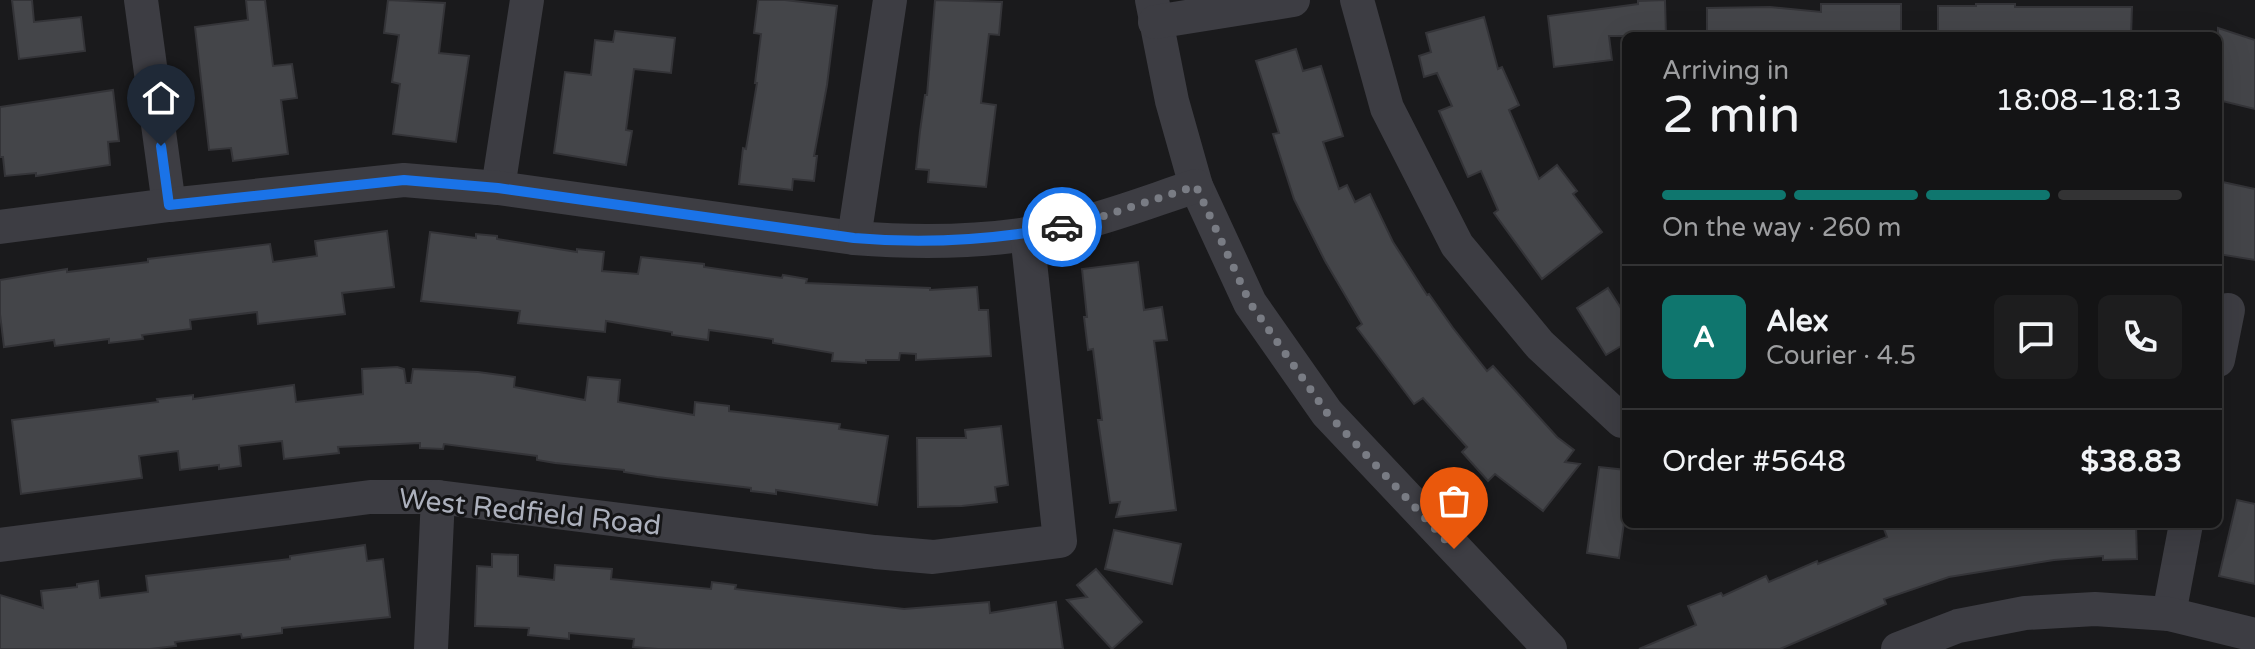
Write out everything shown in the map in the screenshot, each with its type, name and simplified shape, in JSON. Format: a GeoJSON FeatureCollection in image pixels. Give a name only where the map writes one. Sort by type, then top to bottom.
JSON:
{"type":"FeatureCollection","features":[{"type":"Feature","properties":{"kind":"street"},"geometry":{"type":"LineString","coordinates":[[141,0],[169,205]]}},
{"type":"Feature","properties":{"kind":"street"},"geometry":{"type":"LineString","coordinates":[[498,188],[527,0]]}},
{"type":"Feature","properties":{"kind":"street"},"geometry":{"type":"LineString","coordinates":[[854,238],[890,0]]}},
{"type":"Feature","properties":{"kind":"street"},"geometry":{"type":"LineString","coordinates":[[1293,0],[1154,11],[1172,101],[1196,186],[1250,303],[1327,413],[1550,649]]}},
{"type":"Feature","properties":{"kind":"street"},"geometry":{"type":"LineString","coordinates":[[1357,0],[1387,108],[1457,245],[1540,345],[1622,417]]}},
{"type":"Feature","properties":{"kind":"street"},"geometry":{"type":"LineString","coordinates":[[0,227],[404,180],[498,188],[854,238],[897,241],[1027,234],[1085,222],[1196,186]]}},
{"type":"Feature","properties":{"kind":"street","name":"West Redfield Road"},"geometry":{"type":"LineString","coordinates":[[0,545],[370,497],[438,497],[933,557],[1060,541],[1027,234]]}},
{"type":"Feature","properties":{"kind":"street"},"geometry":{"type":"LineString","coordinates":[[2222,348],[2234,311]]}},
{"type":"Feature","properties":{"kind":"street"},"geometry":{"type":"LineString","coordinates":[[431,649],[438,497]]}},
{"type":"Feature","properties":{"kind":"street"},"geometry":{"type":"LineString","coordinates":[[2169,614],[2185,528]]}},
{"type":"Feature","properties":{"kind":"street"},"geometry":{"type":"LineString","coordinates":[[1898,649],[1958,626],[2025,613],[2095,609],[2169,614],[2255,635]]}},
{"type":"Feature","properties":{"kind":"building"},"geometry":{"type":"Polygon","coordinates":[[[12,0],[32,0],[34,22],[81,17],[85,51],[19,59],[12,0]]]}},
{"type":"Feature","properties":{"kind":"building"},"geometry":{"type":"Polygon","coordinates":[[[246,0],[265,0],[273,66],[292,64],[297,98],[281,100],[288,154],[233,161],[231,148],[209,150],[195,27],[248,20],[246,0]]]}},
{"type":"Feature","properties":{"kind":"building"},"geometry":{"type":"Polygon","coordinates":[[[388,0],[445,3],[439,53],[469,56],[456,142],[393,134],[400,84],[392,82],[399,35],[384,33],[388,0]]]}},
{"type":"Feature","properties":{"kind":"building"},"geometry":{"type":"Polygon","coordinates":[[[758,0],[837,6],[814,156],[817,156],[814,181],[793,179],[792,190],[739,184],[757,83],[761,34],[754,33],[758,0]]]}},
{"type":"Feature","properties":{"kind":"building"},"geometry":{"type":"Polygon","coordinates":[[[935,0],[1002,2],[999,35],[989,34],[981,103],[996,105],[986,187],[928,182],[929,170],[916,169],[927,95],[935,0]]]}},
{"type":"Feature","properties":{"kind":"building"},"geometry":{"type":"Polygon","coordinates":[[[1665,0],[1666,32],[1622,32],[1622,36],[1609,36],[1612,60],[1554,67],[1548,16],[1638,4],[1638,1],[1665,0]]]}},
{"type":"Feature","properties":{"kind":"building"},"geometry":{"type":"Polygon","coordinates":[[[1821,4],[1901,4],[1901,32],[1707,32],[1707,8],[1770,7],[1821,12],[1821,4]]]}},
{"type":"Feature","properties":{"kind":"building"},"geometry":{"type":"Polygon","coordinates":[[[1938,6],[2132,7],[2131,32],[1938,32],[1938,6]]]}},
{"type":"Feature","properties":{"kind":"building"},"geometry":{"type":"Polygon","coordinates":[[[1484,17],[1498,69],[1502,67],[1519,105],[1509,110],[1539,179],[1557,165],[1577,191],[1573,194],[1602,232],[1542,279],[1494,213],[1498,210],[1481,171],[1468,177],[1439,111],[1452,106],[1437,73],[1424,77],[1419,56],[1431,52],[1426,33],[1484,17]]]}},
{"type":"Feature","properties":{"kind":"building"},"geometry":{"type":"Polygon","coordinates":[[[2218,28],[2255,40],[2255,109],[2222,101],[2222,32],[2218,32],[2218,28]]]}},
{"type":"Feature","properties":{"kind":"building"},"geometry":{"type":"Polygon","coordinates":[[[615,31],[675,38],[671,73],[634,69],[626,130],[632,131],[626,165],[554,153],[565,72],[591,75],[595,40],[613,42],[615,31]]]}},
{"type":"Feature","properties":{"kind":"building"},"geometry":{"type":"Polygon","coordinates":[[[1296,49],[1303,71],[1321,66],[1343,136],[1323,142],[1339,189],[1347,185],[1355,202],[1370,194],[1393,242],[1427,295],[1487,371],[1493,366],[1557,437],[1574,450],[1565,462],[1580,464],[1543,511],[1495,474],[1488,481],[1462,452],[1467,447],[1423,398],[1414,404],[1357,328],[1362,324],[1294,199],[1273,134],[1279,133],[1256,61],[1296,49]]]}},
{"type":"Feature","properties":{"kind":"building"},"geometry":{"type":"Polygon","coordinates":[[[113,90],[119,141],[108,142],[110,165],[36,176],[36,173],[5,176],[3,157],[0,157],[0,107],[113,90]]]}},
{"type":"Feature","properties":{"kind":"building"},"geometry":{"type":"Polygon","coordinates":[[[2222,182],[2255,189],[2255,260],[2222,255],[2222,182]]]}},
{"type":"Feature","properties":{"kind":"building"},"geometry":{"type":"Polygon","coordinates":[[[387,231],[394,287],[342,293],[345,314],[258,324],[257,312],[190,320],[191,329],[142,335],[143,339],[109,343],[109,339],[55,346],[54,340],[4,347],[0,280],[270,244],[273,262],[317,256],[315,241],[387,231]]]}},
{"type":"Feature","properties":{"kind":"building"},"geometry":{"type":"Polygon","coordinates":[[[430,232],[476,238],[476,234],[497,236],[497,239],[577,252],[577,249],[604,252],[602,271],[638,274],[641,257],[782,278],[783,275],[807,279],[806,283],[930,290],[977,287],[979,310],[988,310],[991,356],[916,360],[916,354],[900,353],[899,360],[866,360],[866,363],[832,361],[833,353],[773,343],[773,339],[709,330],[708,340],[606,321],[605,332],[518,323],[520,311],[421,301],[430,232]]]}},
{"type":"Feature","properties":{"kind":"building"},"geometry":{"type":"Polygon","coordinates":[[[1138,262],[1144,310],[1162,307],[1167,340],[1154,341],[1176,510],[1116,517],[1120,502],[1110,503],[1098,420],[1102,420],[1093,349],[1088,350],[1084,317],[1087,317],[1082,269],[1138,262]]]}},
{"type":"Feature","properties":{"kind":"building"},"geometry":{"type":"Polygon","coordinates":[[[1608,288],[1622,310],[1622,345],[1606,355],[1577,308],[1608,288]]]}},
{"type":"Feature","properties":{"kind":"building"},"geometry":{"type":"Polygon","coordinates":[[[362,369],[404,369],[406,383],[411,383],[413,369],[478,372],[515,377],[514,387],[585,400],[588,377],[620,380],[618,402],[694,415],[695,402],[729,406],[729,411],[840,424],[839,429],[888,436],[877,505],[776,490],[776,494],[751,491],[751,488],[555,463],[537,460],[537,456],[444,444],[443,449],[420,448],[420,443],[338,447],[339,453],[284,459],[282,441],[239,446],[241,466],[219,469],[219,465],[180,470],[178,451],[139,456],[142,478],[21,494],[12,420],[158,402],[157,399],[193,395],[193,399],[294,385],[296,402],[363,394],[362,369]]]}},
{"type":"Feature","properties":{"kind":"building"},"geometry":{"type":"Polygon","coordinates":[[[1001,426],[1008,485],[995,487],[997,502],[918,507],[917,438],[966,438],[965,430],[1001,426]]]}},
{"type":"Feature","properties":{"kind":"building"},"geometry":{"type":"Polygon","coordinates":[[[1599,467],[1622,470],[1623,528],[1619,558],[1587,553],[1599,467]]]}},
{"type":"Feature","properties":{"kind":"building"},"geometry":{"type":"Polygon","coordinates":[[[2237,500],[2255,504],[2255,584],[2219,576],[2237,500]]]}},
{"type":"Feature","properties":{"kind":"building"},"geometry":{"type":"Polygon","coordinates":[[[1884,528],[2136,528],[2137,559],[2103,560],[2103,556],[2054,560],[1949,577],[1884,599],[1886,604],[1780,649],[1639,649],[1696,625],[1688,606],[1721,593],[1723,596],[1766,576],[1769,582],[1817,561],[1818,564],[1887,537],[1884,528]]]}},
{"type":"Feature","properties":{"kind":"building"},"geometry":{"type":"Polygon","coordinates":[[[1114,530],[1181,544],[1172,584],[1105,569],[1114,530]]]}},
{"type":"Feature","properties":{"kind":"building"},"geometry":{"type":"Polygon","coordinates":[[[365,545],[367,561],[383,559],[390,617],[282,628],[282,633],[242,638],[241,634],[175,642],[176,646],[150,649],[0,649],[0,595],[43,608],[41,591],[98,581],[100,598],[148,592],[146,576],[290,559],[290,556],[365,545]]]}},
{"type":"Feature","properties":{"kind":"building"},"geometry":{"type":"Polygon","coordinates":[[[492,554],[518,555],[518,576],[554,580],[555,565],[612,569],[611,579],[711,589],[712,582],[736,585],[735,589],[904,609],[989,602],[990,613],[1056,602],[1063,649],[658,649],[633,647],[634,639],[569,633],[569,639],[528,635],[529,628],[475,626],[477,566],[492,567],[492,554]]]}},
{"type":"Feature","properties":{"kind":"building"},"geometry":{"type":"Polygon","coordinates":[[[1096,569],[1142,622],[1112,649],[1067,600],[1087,597],[1077,585],[1096,569]]]}},
{"type":"Feature","properties":{"kind":"way so far"},"geometry":{"type":"LineString","coordinates":[[1062,227],[1196,186],[1250,303],[1327,413],[1454,549]]}},
{"type":"Feature","properties":{"kind":"route"},"geometry":{"type":"LineString","coordinates":[[161,146],[169,205],[404,180],[498,188],[854,238],[897,241],[973,238],[1027,234],[1062,227]]}}]}
